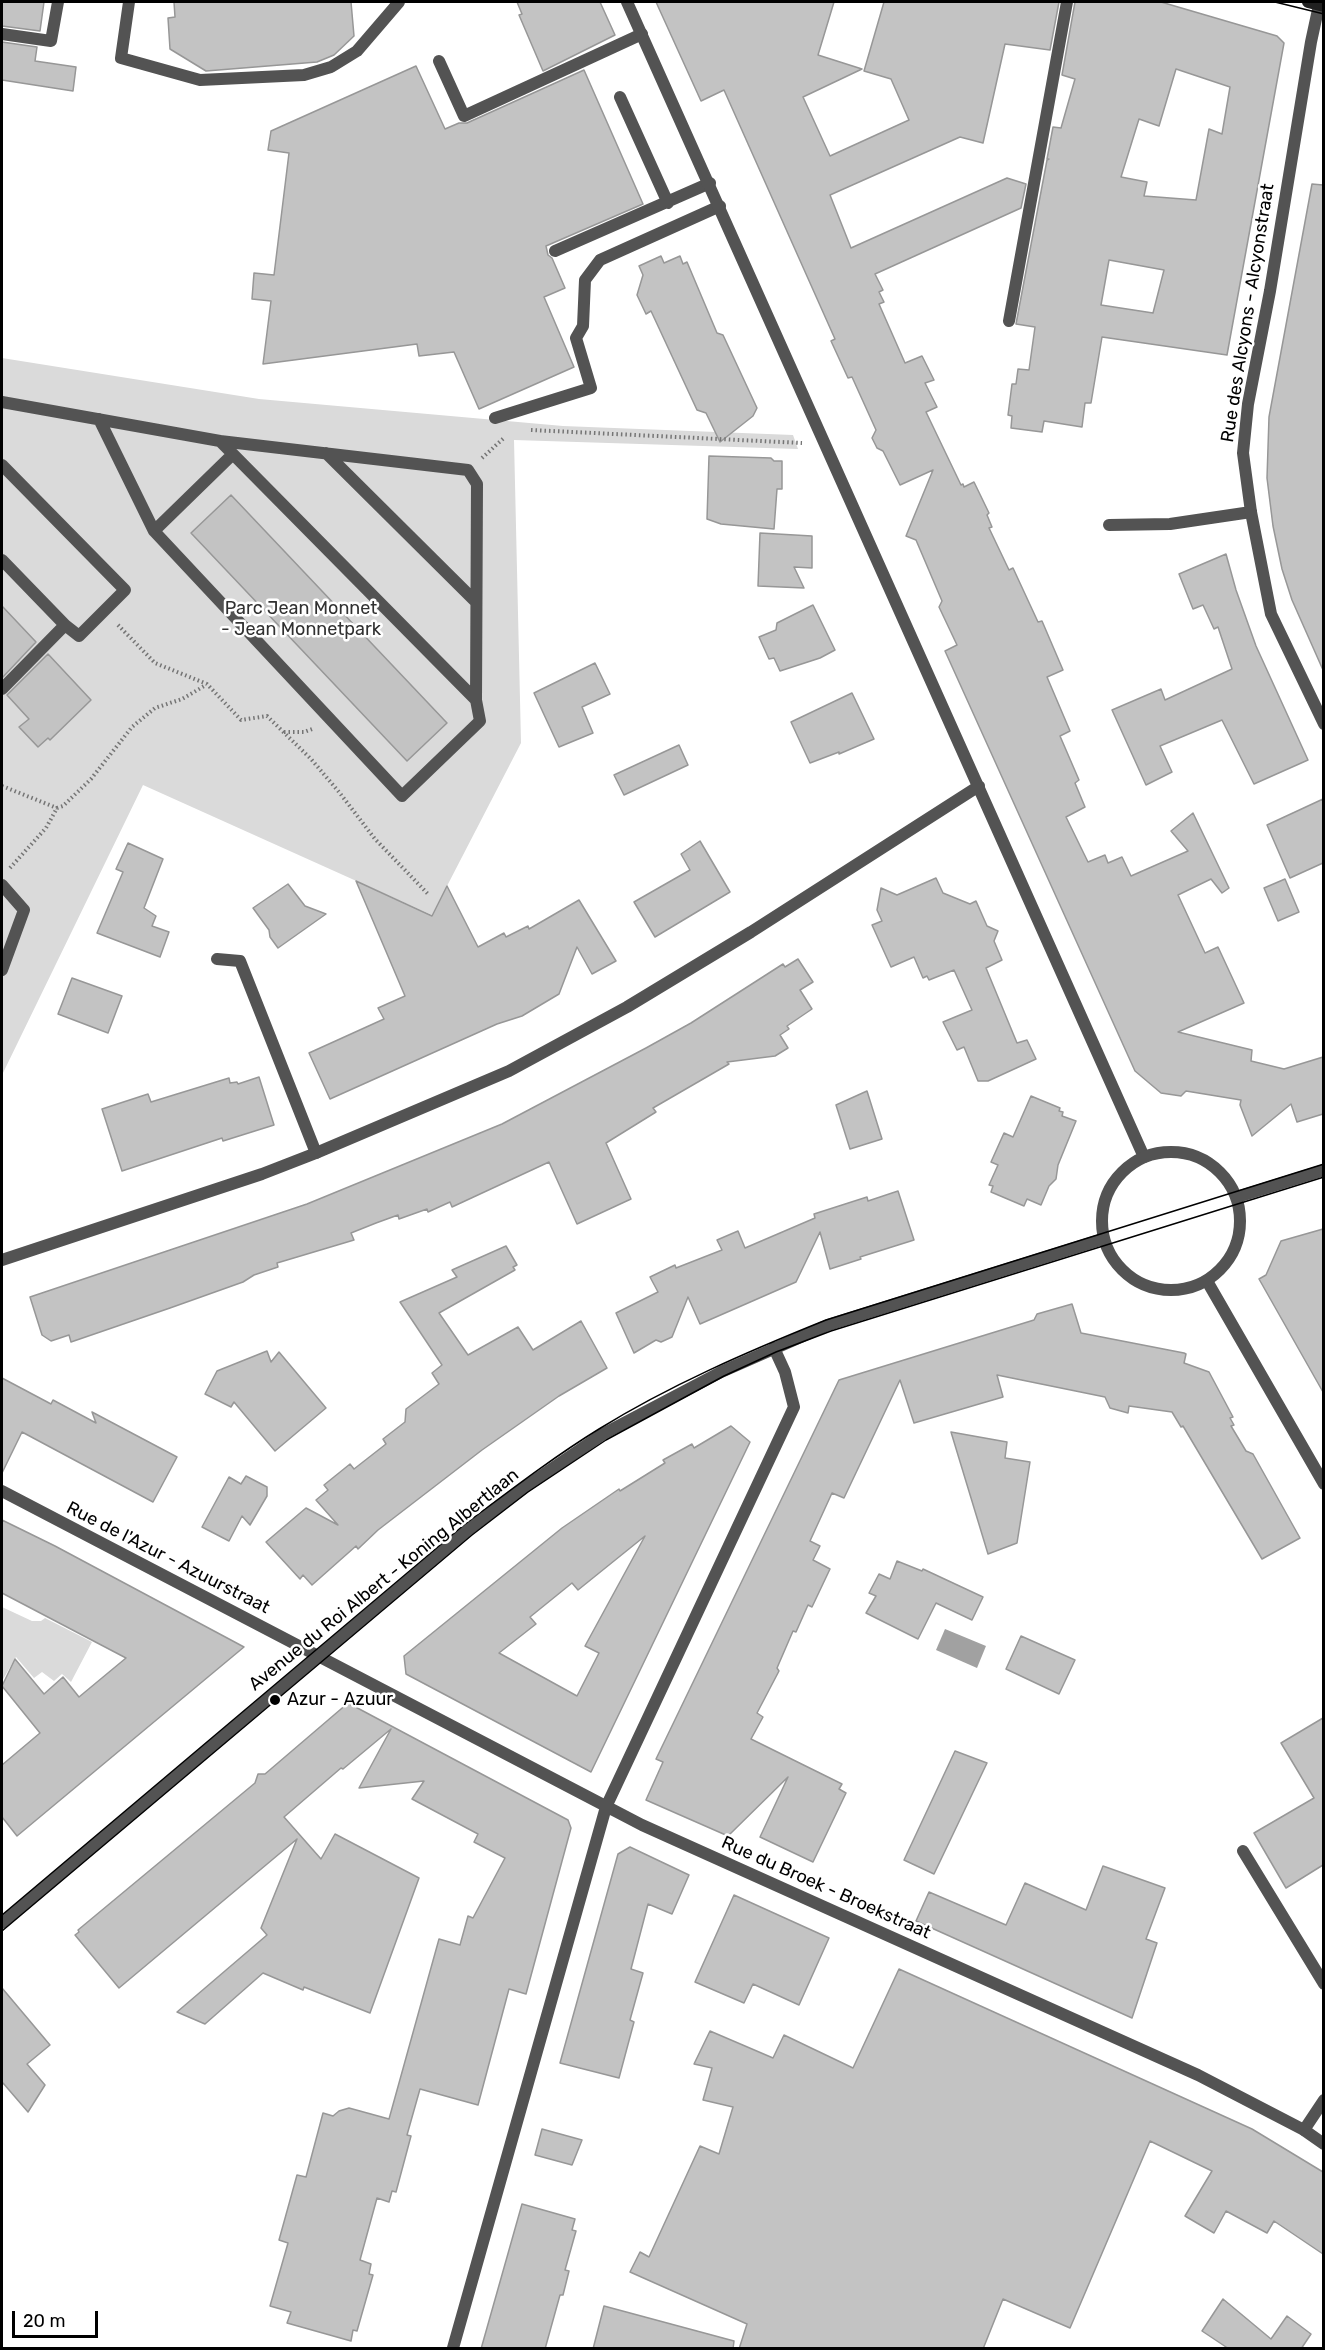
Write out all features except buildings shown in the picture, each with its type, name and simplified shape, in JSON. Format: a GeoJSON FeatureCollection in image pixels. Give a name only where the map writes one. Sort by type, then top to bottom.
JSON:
{"type":"FeatureCollection","features":[{"type":"Feature","properties":{"kind":"street"},"geometry":{"type":"LineString","coordinates":[[2,34],[51,41],[58,2]]}},
{"type":"Feature","properties":{"kind":"street"},"geometry":{"type":"LineString","coordinates":[[129,2],[121,58],[200,80],[304,75],[332,67],[357,51],[399,2]]}},
{"type":"Feature","properties":{"kind":"street"},"geometry":{"type":"LineString","coordinates":[[627,2],[980,786],[1144,1157]]}},
{"type":"Feature","properties":{"kind":"street"},"geometry":{"type":"LineString","coordinates":[[1010,321],[1067,2]]}},
{"type":"Feature","properties":{"kind":"street","name":"Rue des Alcyons - Alcyonstraat"},"geometry":{"type":"LineString","coordinates":[[1317,4],[1270,291],[1248,404],[1243,453],[1251,512],[1271,614],[1323,724]]}},
{"type":"Feature","properties":{"kind":"street"},"geometry":{"type":"LineString","coordinates":[[439,61],[464,116],[642,34]]}},
{"type":"Feature","properties":{"kind":"street"},"geometry":{"type":"LineString","coordinates":[[620,97],[668,203]]}},
{"type":"Feature","properties":{"kind":"street"},"geometry":{"type":"LineString","coordinates":[[555,251],[710,183]]}},
{"type":"Feature","properties":{"kind":"street"},"geometry":{"type":"LineString","coordinates":[[495,418],[591,388],[576,338],[583,326],[585,280],[600,260],[720,206]]}},
{"type":"Feature","properties":{"kind":"street"},"geometry":{"type":"LineString","coordinates":[[2,402],[99,419],[220,441],[468,470],[477,484],[476,700],[480,721],[402,796],[154,531],[99,419]]}},
{"type":"Feature","properties":{"kind":"street"},"geometry":{"type":"LineString","coordinates":[[220,441],[476,700]]}},
{"type":"Feature","properties":{"kind":"street"},"geometry":{"type":"LineString","coordinates":[[326,453],[476,602]]}},
{"type":"Feature","properties":{"kind":"street"},"geometry":{"type":"LineString","coordinates":[[154,531],[232,454]]}},
{"type":"Feature","properties":{"kind":"street"},"geometry":{"type":"LineString","coordinates":[[2,465],[124,590],[79,636],[2,560]]}},
{"type":"Feature","properties":{"kind":"street"},"geometry":{"type":"LineString","coordinates":[[1109,525],[1170,524],[1251,512]]}},
{"type":"Feature","properties":{"kind":"street"},"geometry":{"type":"LineString","coordinates":[[2,689],[66,625]]}},
{"type":"Feature","properties":{"kind":"street"},"geometry":{"type":"LineString","coordinates":[[2,1260],[316,1153],[509,1071],[617,1012],[751,932],[980,786]]}},
{"type":"Feature","properties":{"kind":"street"},"geometry":{"type":"LineString","coordinates":[[2,885],[24,910],[2,970]]}},
{"type":"Feature","properties":{"kind":"street"},"geometry":{"type":"LineString","coordinates":[[217,959],[240,961],[316,1153]]}},
{"type":"Feature","properties":{"kind":"street"},"geometry":{"type":"LineString","coordinates":[[1174,1151],[1202,1158],[1224,1175],[1237,1197],[1241,1227],[1233,1254],[1218,1273],[1190,1289],[1167,1291],[1137,1283],[1115,1263],[1103,1239],[1102,1211],[1110,1187],[1124,1169],[1144,1157],[1174,1151]]}},
{"type":"Feature","properties":{"kind":"street"},"geometry":{"type":"LineString","coordinates":[[1237,1197],[1323,1170]]}},
{"type":"Feature","properties":{"kind":"street","name":"Avenue du Roi Albert - Koning Albertlaan"},"geometry":{"type":"LineString","coordinates":[[2,1923],[468,1530],[535,1480],[603,1434],[672,1396],[828,1325],[1103,1239]]}},
{"type":"Feature","properties":{"kind":"street"},"geometry":{"type":"LineString","coordinates":[[1207,1281],[1323,1484]]}},
{"type":"Feature","properties":{"kind":"street"},"geometry":{"type":"LineString","coordinates":[[453,2349],[606,1807],[794,1407],[785,1372],[774,1348]]}},
{"type":"Feature","properties":{"kind":"street","name":"Rue de l'Azur - Azuurstraat"},"geometry":{"type":"LineString","coordinates":[[2,1491],[318,1656]]}},
{"type":"Feature","properties":{"kind":"street","name":"Rue du Broek - Broekstraat"},"geometry":{"type":"LineString","coordinates":[[318,1656],[653,1830],[1178,2066],[1304,2130],[1323,2144]]}},
{"type":"Feature","properties":{"kind":"street"},"geometry":{"type":"LineString","coordinates":[[1243,1851],[1323,1984]]}},
{"type":"Feature","properties":{"kind":"street"},"geometry":{"type":"LineString","coordinates":[[1304,2130],[1323,2100]]}},
{"type":"Feature","properties":{"kind":"path"},"geometry":{"type":"LineString","coordinates":[[525,430],[693,436],[790,443],[826,442]]}},
{"type":"Feature","properties":{"kind":"path"},"geometry":{"type":"LineString","coordinates":[[468,470],[507,436]]}},
{"type":"Feature","properties":{"kind":"path"},"geometry":{"type":"LineString","coordinates":[[104,612],[155,663],[207,684],[241,720],[267,716],[311,759],[375,839],[428,894]]}},
{"type":"Feature","properties":{"kind":"path"},"geometry":{"type":"LineString","coordinates":[[2,786],[57,808],[63,806],[92,779],[132,727],[155,708],[182,699],[207,684]]}},
{"type":"Feature","properties":{"kind":"path"},"geometry":{"type":"LineString","coordinates":[[9,869],[46,828],[57,808]]}},
{"type":"Feature","properties":{"kind":"green space","name":"Parc Jean Monnet - Jean Monnetpark"},"geometry":{"type":"Polygon","coordinates":[[[2,358],[259,399],[563,426],[793,435],[798,449],[514,440],[521,743],[432,915],[143,785],[2,1075],[2,358]]]}},
{"type":"Feature","properties":{"kind":"green space"},"geometry":{"type":"Polygon","coordinates":[[[2,1607],[32,1621],[41,1621],[45,1618],[92,1642],[71,1682],[62,1674],[54,1681],[42,1672],[34,1678],[16,1657],[2,1681],[2,1607]]]}},
{"type":"Feature","properties":{"kind":"shaded area"},"geometry":{"type":"Polygon","coordinates":[[[945,1629],[986,1646],[977,1668],[936,1650],[945,1629]]]}},
{"type":"Feature","properties":{"kind":"tram line"},"geometry":{"type":"LineString","coordinates":[[1275,2],[1324,14]]}},
{"type":"Feature","properties":{"kind":"tram line"},"geometry":{"type":"LineString","coordinates":[[2,1915],[464,1525],[564,1452],[626,1413],[710,1370],[826,1320],[1324,1164]]}},
{"type":"Feature","properties":{"kind":"tram line"},"geometry":{"type":"LineString","coordinates":[[2,1931],[472,1535],[528,1492],[606,1440],[724,1376],[776,1352],[831,1331],[1324,1177]]}},
{"type":"Feature","properties":{"kind":"place","name":"Azur - Azuur"},"geometry":{"type":"Point","coordinates":[275,1700]}}]}
